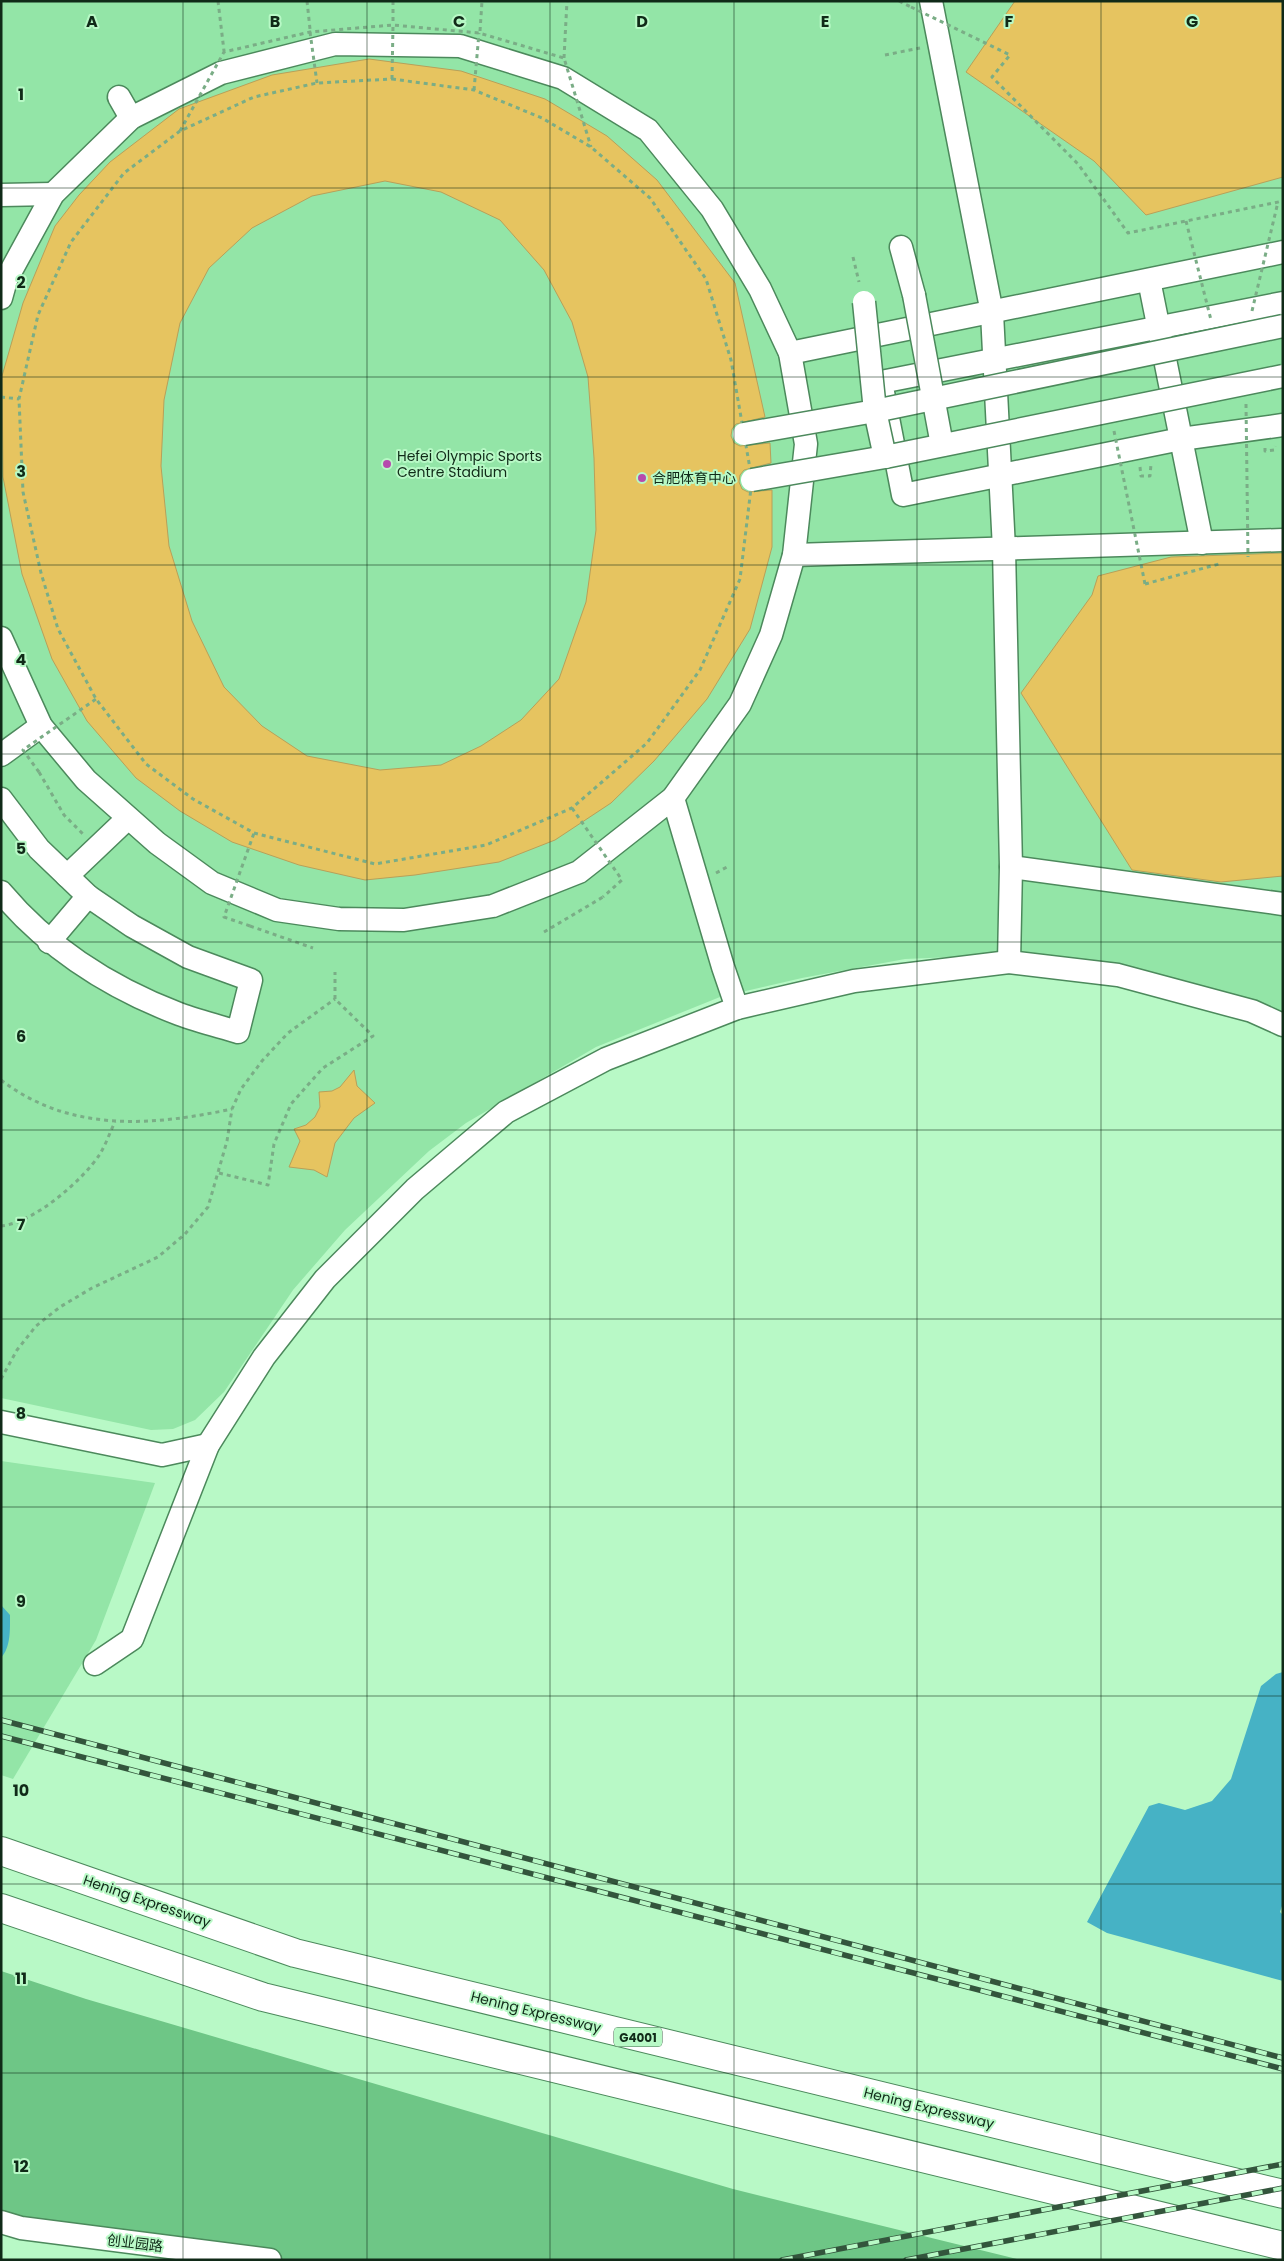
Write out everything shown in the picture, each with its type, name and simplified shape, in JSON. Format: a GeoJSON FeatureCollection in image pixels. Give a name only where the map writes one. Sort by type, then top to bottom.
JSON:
{"type":"FeatureCollection","features":[{"type":"Feature","properties":{"kind":"highway","name":"Hening Expressway"},"geometry":{"type":"LineString","coordinates":[[1,1851],[295,1953],[1283,2194]]}},
{"type":"Feature","properties":{"kind":"highway"},"geometry":{"type":"LineString","coordinates":[[1,1908],[263,1998],[1283,2246]]}},
{"type":"Feature","properties":{"kind":"street"},"geometry":{"type":"LineString","coordinates":[[921,4],[940,43],[992,312],[1004,549],[1011,867],[1009,962]]}},
{"type":"Feature","properties":{"kind":"street"},"geometry":{"type":"LineString","coordinates":[[1,638],[41,726],[86,780],[157,844],[212,883],[277,910],[339,919],[404,920],[493,906],[579,872],[673,798],[740,704],[771,635],[794,555],[806,444],[790,353],[760,289],[712,209],[648,130],[563,78],[460,46],[335,44],[221,73],[131,118],[53,194],[3,286]]}},
{"type":"Feature","properties":{"kind":"street"},"geometry":{"type":"LineString","coordinates":[[119,97],[131,118]]}},
{"type":"Feature","properties":{"kind":"street"},"geometry":{"type":"LineString","coordinates":[[1,195],[53,194]]}},
{"type":"Feature","properties":{"kind":"street"},"geometry":{"type":"LineString","coordinates":[[901,247],[914,295],[942,445]]}},
{"type":"Feature","properties":{"kind":"street"},"geometry":{"type":"LineString","coordinates":[[790,353],[1283,253]]}},
{"type":"Feature","properties":{"kind":"street"},"geometry":{"type":"LineString","coordinates":[[1149,280],[1202,543]]}},
{"type":"Feature","properties":{"kind":"street"},"geometry":{"type":"LineString","coordinates":[[864,302],[876,411],[885,457]]}},
{"type":"Feature","properties":{"kind":"street"},"geometry":{"type":"LineString","coordinates":[[1283,303],[881,382],[903,495],[1000,477],[1181,439],[1283,425]]}},
{"type":"Feature","properties":{"kind":"street"},"geometry":{"type":"LineString","coordinates":[[744,434],[876,411],[1283,326]]}},
{"type":"Feature","properties":{"kind":"street"},"geometry":{"type":"LineString","coordinates":[[752,480],[885,457],[1283,376]]}},
{"type":"Feature","properties":{"kind":"street"},"geometry":{"type":"LineString","coordinates":[[794,555],[1283,540]]}},
{"type":"Feature","properties":{"kind":"street"},"geometry":{"type":"LineString","coordinates":[[1,755],[41,726]]}},
{"type":"Feature","properties":{"kind":"street"},"geometry":{"type":"LineString","coordinates":[[673,798],[722,967],[737,1008]]}},
{"type":"Feature","properties":{"kind":"street"},"geometry":{"type":"LineString","coordinates":[[1,799],[40,849],[88,896],[132,926],[188,957],[251,980],[238,1032],[179,1014],[110,982],[49,942],[1,892]]}},
{"type":"Feature","properties":{"kind":"street"},"geometry":{"type":"LineString","coordinates":[[67,876],[128,818]]}},
{"type":"Feature","properties":{"kind":"street"},"geometry":{"type":"LineString","coordinates":[[1011,867],[1283,904]]}},
{"type":"Feature","properties":{"kind":"street"},"geometry":{"type":"LineString","coordinates":[[49,942],[88,896]]}},
{"type":"Feature","properties":{"kind":"street"},"geometry":{"type":"LineString","coordinates":[[96,1664],[132,1639],[208,1445],[264,1357],[325,1279],[415,1189],[506,1112],[606,1059],[737,1008],[854,981],[1009,962],[1118,975],[1252,1011],[1283,1025]]}},
{"type":"Feature","properties":{"kind":"street"},"geometry":{"type":"LineString","coordinates":[[1,1422],[162,1454],[208,1445]]}},
{"type":"Feature","properties":{"kind":"street","name":"创业园路"},"geometry":{"type":"LineString","coordinates":[[8,2228],[270,2260]]}},
{"type":"Feature","properties":{"kind":"path"},"geometry":{"type":"LineString","coordinates":[[180,131],[224,52],[218,1]]}},
{"type":"Feature","properties":{"kind":"path"},"geometry":{"type":"LineString","coordinates":[[307,1],[317,83]]}},
{"type":"Feature","properties":{"kind":"path"},"geometry":{"type":"LineString","coordinates":[[392,79],[393,1]]}},
{"type":"Feature","properties":{"kind":"path"},"geometry":{"type":"LineString","coordinates":[[474,90],[482,1]]}},
{"type":"Feature","properties":{"kind":"path"},"geometry":{"type":"LineString","coordinates":[[567,1],[564,58],[592,147]]}},
{"type":"Feature","properties":{"kind":"path"},"geometry":{"type":"LineString","coordinates":[[899,1],[921,4],[1010,55],[992,77],[1078,164],[1128,233],[1283,201]]}},
{"type":"Feature","properties":{"kind":"path"},"geometry":{"type":"LineString","coordinates":[[224,52],[310,32],[393,25],[479,33],[564,58]]}},
{"type":"Feature","properties":{"kind":"path"},"geometry":{"type":"LineString","coordinates":[[885,55],[940,43]]}},
{"type":"Feature","properties":{"kind":"path"},"geometry":{"type":"LineString","coordinates":[[392,79],[474,90],[542,118],[592,147],[650,198],[706,279],[731,360],[752,480],[740,579],[700,670],[647,743],[572,808],[486,845],[375,864],[254,833],[194,798],[146,764],[96,699],[58,629],[41,573],[23,492],[19,400],[38,315],[72,242],[124,173],[180,131],[254,97],[317,83],[392,79]]}},
{"type":"Feature","properties":{"kind":"path"},"geometry":{"type":"LineString","coordinates":[[1247,334],[1278,202]]}},
{"type":"Feature","properties":{"kind":"path"},"geometry":{"type":"LineString","coordinates":[[1186,221],[1216,340]]}},
{"type":"Feature","properties":{"kind":"path"},"geometry":{"type":"LineString","coordinates":[[853,257],[864,302]]}},
{"type":"Feature","properties":{"kind":"path"},"geometry":{"type":"LineString","coordinates":[[1246,384],[1248,557]]}},
{"type":"Feature","properties":{"kind":"path"},"geometry":{"type":"LineString","coordinates":[[1,397],[19,400]]}},
{"type":"Feature","properties":{"kind":"path"},"geometry":{"type":"LineString","coordinates":[[1110,411],[1145,584],[1220,564]]}},
{"type":"Feature","properties":{"kind":"path"},"geometry":{"type":"LineString","coordinates":[[1238,559],[1256,554]]}},
{"type":"Feature","properties":{"kind":"path"},"geometry":{"type":"LineString","coordinates":[[96,699],[23,750],[39,772],[64,815],[97,847]]}},
{"type":"Feature","properties":{"kind":"path"},"geometry":{"type":"LineString","coordinates":[[544,932],[603,897],[622,880],[572,808]]}},
{"type":"Feature","properties":{"kind":"path"},"geometry":{"type":"LineString","coordinates":[[254,833],[224,917],[313,948]]}},
{"type":"Feature","properties":{"kind":"path"},"geometry":{"type":"LineString","coordinates":[[219,1173],[268,1185],[274,1144],[291,1104],[323,1068],[373,1036],[335,999],[335,972]]}},
{"type":"Feature","properties":{"kind":"path"},"geometry":{"type":"LineString","coordinates":[[1,1379],[17,1350],[36,1326],[60,1306],[92,1288],[158,1257],[185,1234],[208,1207],[219,1173],[232,1109],[241,1089],[288,1033],[335,999]]}},
{"type":"Feature","properties":{"kind":"path"},"geometry":{"type":"LineString","coordinates":[[1,1080],[15,1090],[60,1111],[115,1122],[158,1122],[232,1109]]}},
{"type":"Feature","properties":{"kind":"path"},"geometry":{"type":"LineString","coordinates":[[1,1226],[9,1225],[29,1216],[51,1202],[75,1182],[100,1154],[115,1122]]}},
{"type":"Feature","properties":{"kind":"green space","name":"合肥体育中心"},"geometry":{"type":"Polygon","coordinates":[[[1,1],[1283,1],[1283,1018],[1024,954],[905,959],[802,978],[720,997],[596,1047],[466,1123],[429,1151],[345,1230],[293,1290],[224,1392],[195,1420],[173,1429],[151,1430],[1,1398],[1,1]]]}},
{"type":"Feature","properties":{"kind":"green space"},"geometry":{"type":"Polygon","coordinates":[[[1,1461],[155,1483],[96,1640],[13,1779],[1,1775],[1,1461]]]}},
{"type":"Feature","properties":{"kind":"green space"},"geometry":{"type":"Polygon","coordinates":[[[1,1971],[86,1999],[733,2189],[1021,2260],[270,2260],[1,2222],[1,1971]]]}},
{"type":"Feature","properties":{"kind":"water"},"geometry":{"type":"Polygon","coordinates":[[[1,1605],[10,1615],[10,1632],[7,1649],[1,1658],[1,1605]]]}},
{"type":"Feature","properties":{"kind":"water"},"geometry":{"type":"Polygon","coordinates":[[[1283,1672],[1283,1903],[1280,1912],[1283,1915],[1283,1981],[1107,1933],[1087,1922],[1149,1806],[1159,1803],[1185,1810],[1212,1801],[1231,1779],[1261,1686],[1276,1674],[1283,1672]]]}},
{"type":"Feature","properties":{"kind":"building"},"geometry":{"type":"Polygon","coordinates":[[[1015,1],[1283,1],[1283,177],[1146,215],[1094,161],[966,72],[1015,1]]]}},
{"type":"Feature","properties":{"kind":"building"},"geometry":{"type":"Polygon","coordinates":[[[369,59],[461,71],[545,99],[607,136],[657,180],[735,283],[765,417],[736,424],[732,429],[731,436],[734,443],[740,446],[770,443],[771,463],[744,470],[740,475],[739,482],[742,489],[748,492],[772,490],[772,547],[750,629],[707,699],[654,761],[611,803],[555,840],[499,862],[415,875],[365,880],[299,865],[232,842],[180,811],[136,778],[87,721],[52,659],[22,574],[3,477],[2,376],[23,303],[55,226],[79,195],[110,162],[179,109],[272,75],[369,59]],[[385,181],[312,196],[252,228],[209,268],[180,323],[164,400],[161,466],[169,546],[192,621],[224,687],[262,726],[307,756],[380,770],[441,765],[481,746],[521,720],[559,679],[586,602],[596,530],[594,458],[588,377],[572,322],[544,270],[500,220],[441,192],[385,181]]]}},
{"type":"Feature","properties":{"kind":"building"},"geometry":{"type":"Polygon","coordinates":[[[1283,553],[1283,876],[1221,882],[1132,870],[1021,693],[1092,595],[1098,576],[1171,557],[1283,553]]]}},
{"type":"Feature","properties":{"kind":"building"},"geometry":{"type":"Polygon","coordinates":[[[354,1070],[357,1086],[375,1103],[354,1118],[335,1143],[327,1177],[314,1170],[289,1167],[300,1141],[294,1129],[306,1125],[315,1117],[320,1107],[319,1092],[332,1091],[340,1087],[354,1070]]]}},
{"type":"Feature","properties":{"kind":"railway"},"geometry":{"type":"LineString","coordinates":[[1,1720],[1283,2058]]}},
{"type":"Feature","properties":{"kind":"railway"},"geometry":{"type":"LineString","coordinates":[[1,1736],[1283,2069]]}},
{"type":"Feature","properties":{"kind":"railway"},"geometry":{"type":"LineString","coordinates":[[782,2260],[1283,2164]]}},
{"type":"Feature","properties":{"kind":"railway"},"geometry":{"type":"LineString","coordinates":[[906,2260],[1283,2188]]}},
{"type":"Feature","properties":{"kind":"place","name":"Hefei Olympic Sports Centre Stadium"},"geometry":{"type":"Point","coordinates":[387,464]}},
{"type":"Feature","properties":{"kind":"place","name":"合肥体育中心"},"geometry":{"type":"Point","coordinates":[642,478]}}]}
